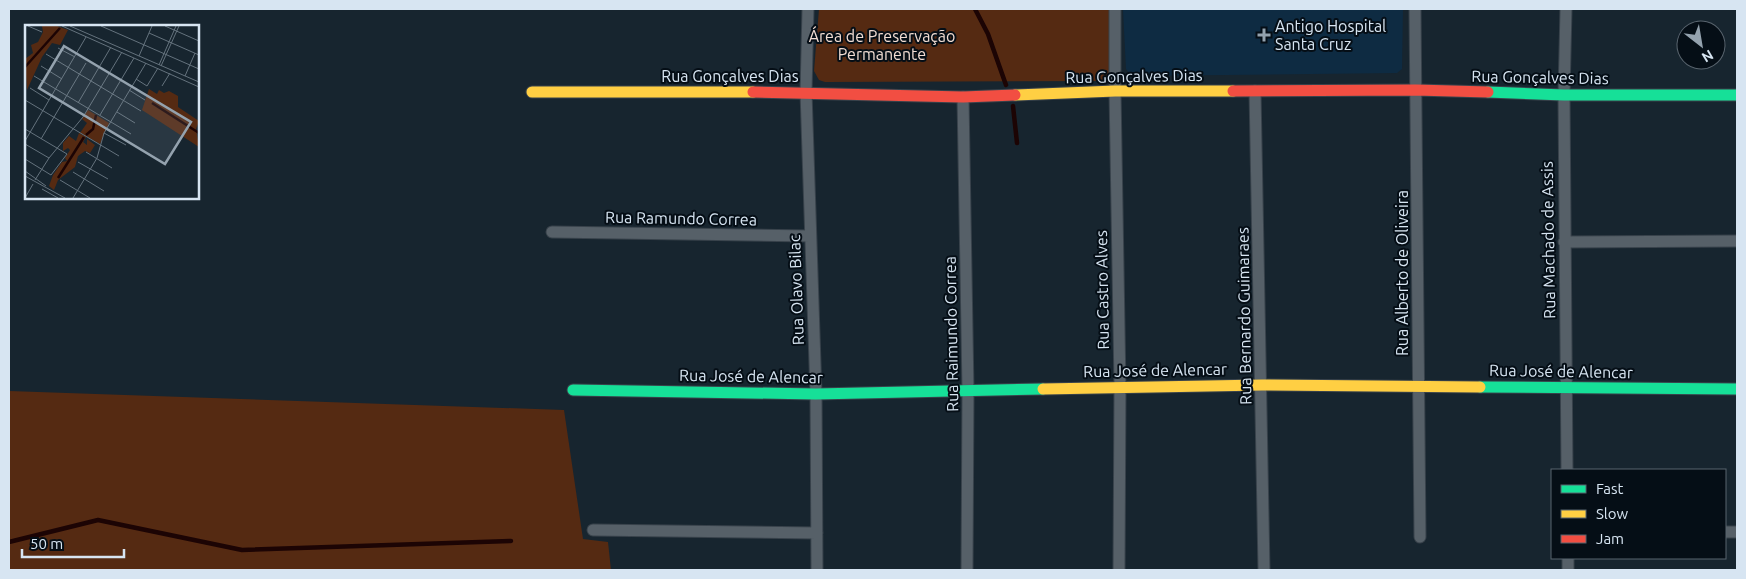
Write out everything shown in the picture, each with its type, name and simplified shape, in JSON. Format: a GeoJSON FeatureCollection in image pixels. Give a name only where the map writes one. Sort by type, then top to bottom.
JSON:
{"type":"FeatureCollection","features":[{"type":"Feature","properties":{"kind":"street","name":"Rua Olavo Bilac"},"geometry":{"type":"LineString","coordinates":[[808,9],[806,92],[816,394],[817,570]]}},
{"type":"Feature","properties":{"kind":"street","name":"Rua Castro Alves"},"geometry":{"type":"LineString","coordinates":[[1115,9],[1120,387],[1119,570]]}},
{"type":"Feature","properties":{"kind":"street","name":"Rua Alberto de Oliveira"},"geometry":{"type":"LineString","coordinates":[[1415,9],[1420,537]]}},
{"type":"Feature","properties":{"kind":"street","name":"Rua Machado de Assis"},"geometry":{"type":"LineString","coordinates":[[1566,9],[1564,242],[1567,469]]}},
{"type":"Feature","properties":{"kind":"street","name":"Rua Gonçalves Dias"},"geometry":{"type":"LineString","coordinates":[[532,92],[806,92],[963,97],[1115,91],[1416,90],[1564,95],[1737,95]]}},
{"type":"Feature","properties":{"kind":"street","name":"Rua Bernardo Guimaraes"},"geometry":{"type":"LineString","coordinates":[[1255,91],[1264,570]]}},
{"type":"Feature","properties":{"kind":"street","name":"Rua Raimundo Correa"},"geometry":{"type":"LineString","coordinates":[[963,97],[968,391],[967,570]]}},
{"type":"Feature","properties":{"kind":"street","name":"Rua Ramundo Correa"},"geometry":{"type":"LineString","coordinates":[[552,232],[810,236]]}},
{"type":"Feature","properties":{"kind":"street"},"geometry":{"type":"LineString","coordinates":[[1564,242],[1737,242]]}},
{"type":"Feature","properties":{"kind":"street","name":"Rua José de Alencar"},"geometry":{"type":"LineString","coordinates":[[574,390],[816,394],[1262,384],[1737,389]]}},
{"type":"Feature","properties":{"kind":"street"},"geometry":{"type":"LineString","coordinates":[[593,530],[817,533]]}},
{"type":"Feature","properties":{"kind":"shaded area","name":"Antigo Hospital Santa Cruz"},"geometry":{"type":"Polygon","coordinates":[[[1123,9],[1403,9],[1402,69],[1397,73],[1132,76],[1126,69],[1123,9]]]}},
{"type":"Feature","properties":{"kind":"green space","name":"Área de Preservação Permanente"},"geometry":{"type":"Polygon","coordinates":[[[819,9],[1109,9],[1111,67],[1109,76],[1104,81],[825,82],[819,80],[814,71],[819,9]]]}},
{"type":"Feature","properties":{"kind":"green space"},"geometry":{"type":"Polygon","coordinates":[[[9,391],[564,410],[583,539],[608,542],[611,570],[9,570],[9,391]]]}},
{"type":"Feature","properties":{"kind":"waterway"},"geometry":{"type":"LineString","coordinates":[[975,9],[988,34],[1006,85]]}},
{"type":"Feature","properties":{"kind":"waterway"},"geometry":{"type":"LineString","coordinates":[[1013,106],[1017,143]]}},
{"type":"Feature","properties":{"kind":"waterway"},"geometry":{"type":"LineString","coordinates":[[9,542],[98,520],[242,550],[511,541]]}},
{"type":"Feature","properties":{"kind":"traffic: fast"},"geometry":{"type":"LineString","coordinates":[[1488,92],[1564,95],[1737,95]]}},
{"type":"Feature","properties":{"kind":"traffic: fast"},"geometry":{"type":"LineString","coordinates":[[1480,387],[1737,389]]}},
{"type":"Feature","properties":{"kind":"traffic: fast"},"geometry":{"type":"LineString","coordinates":[[573,390],[816,394],[1043,389]]}},
{"type":"Feature","properties":{"kind":"traffic: slow"},"geometry":{"type":"LineString","coordinates":[[1015,95],[1115,91],[1233,91]]}},
{"type":"Feature","properties":{"kind":"traffic: slow"},"geometry":{"type":"LineString","coordinates":[[532,92],[753,92]]}},
{"type":"Feature","properties":{"kind":"traffic: slow"},"geometry":{"type":"LineString","coordinates":[[1043,389],[1262,385],[1480,387]]}},
{"type":"Feature","properties":{"kind":"traffic: jam"},"geometry":{"type":"LineString","coordinates":[[1233,91],[1416,90],[1488,92]]}},
{"type":"Feature","properties":{"kind":"traffic: jam"},"geometry":{"type":"LineString","coordinates":[[753,92],[963,97],[1015,95]]}},
{"type":"Feature","properties":{"kind":"place","name":"Antigo Hospital Santa Cruz"},"geometry":{"type":"Point","coordinates":[1264,35]}}]}
